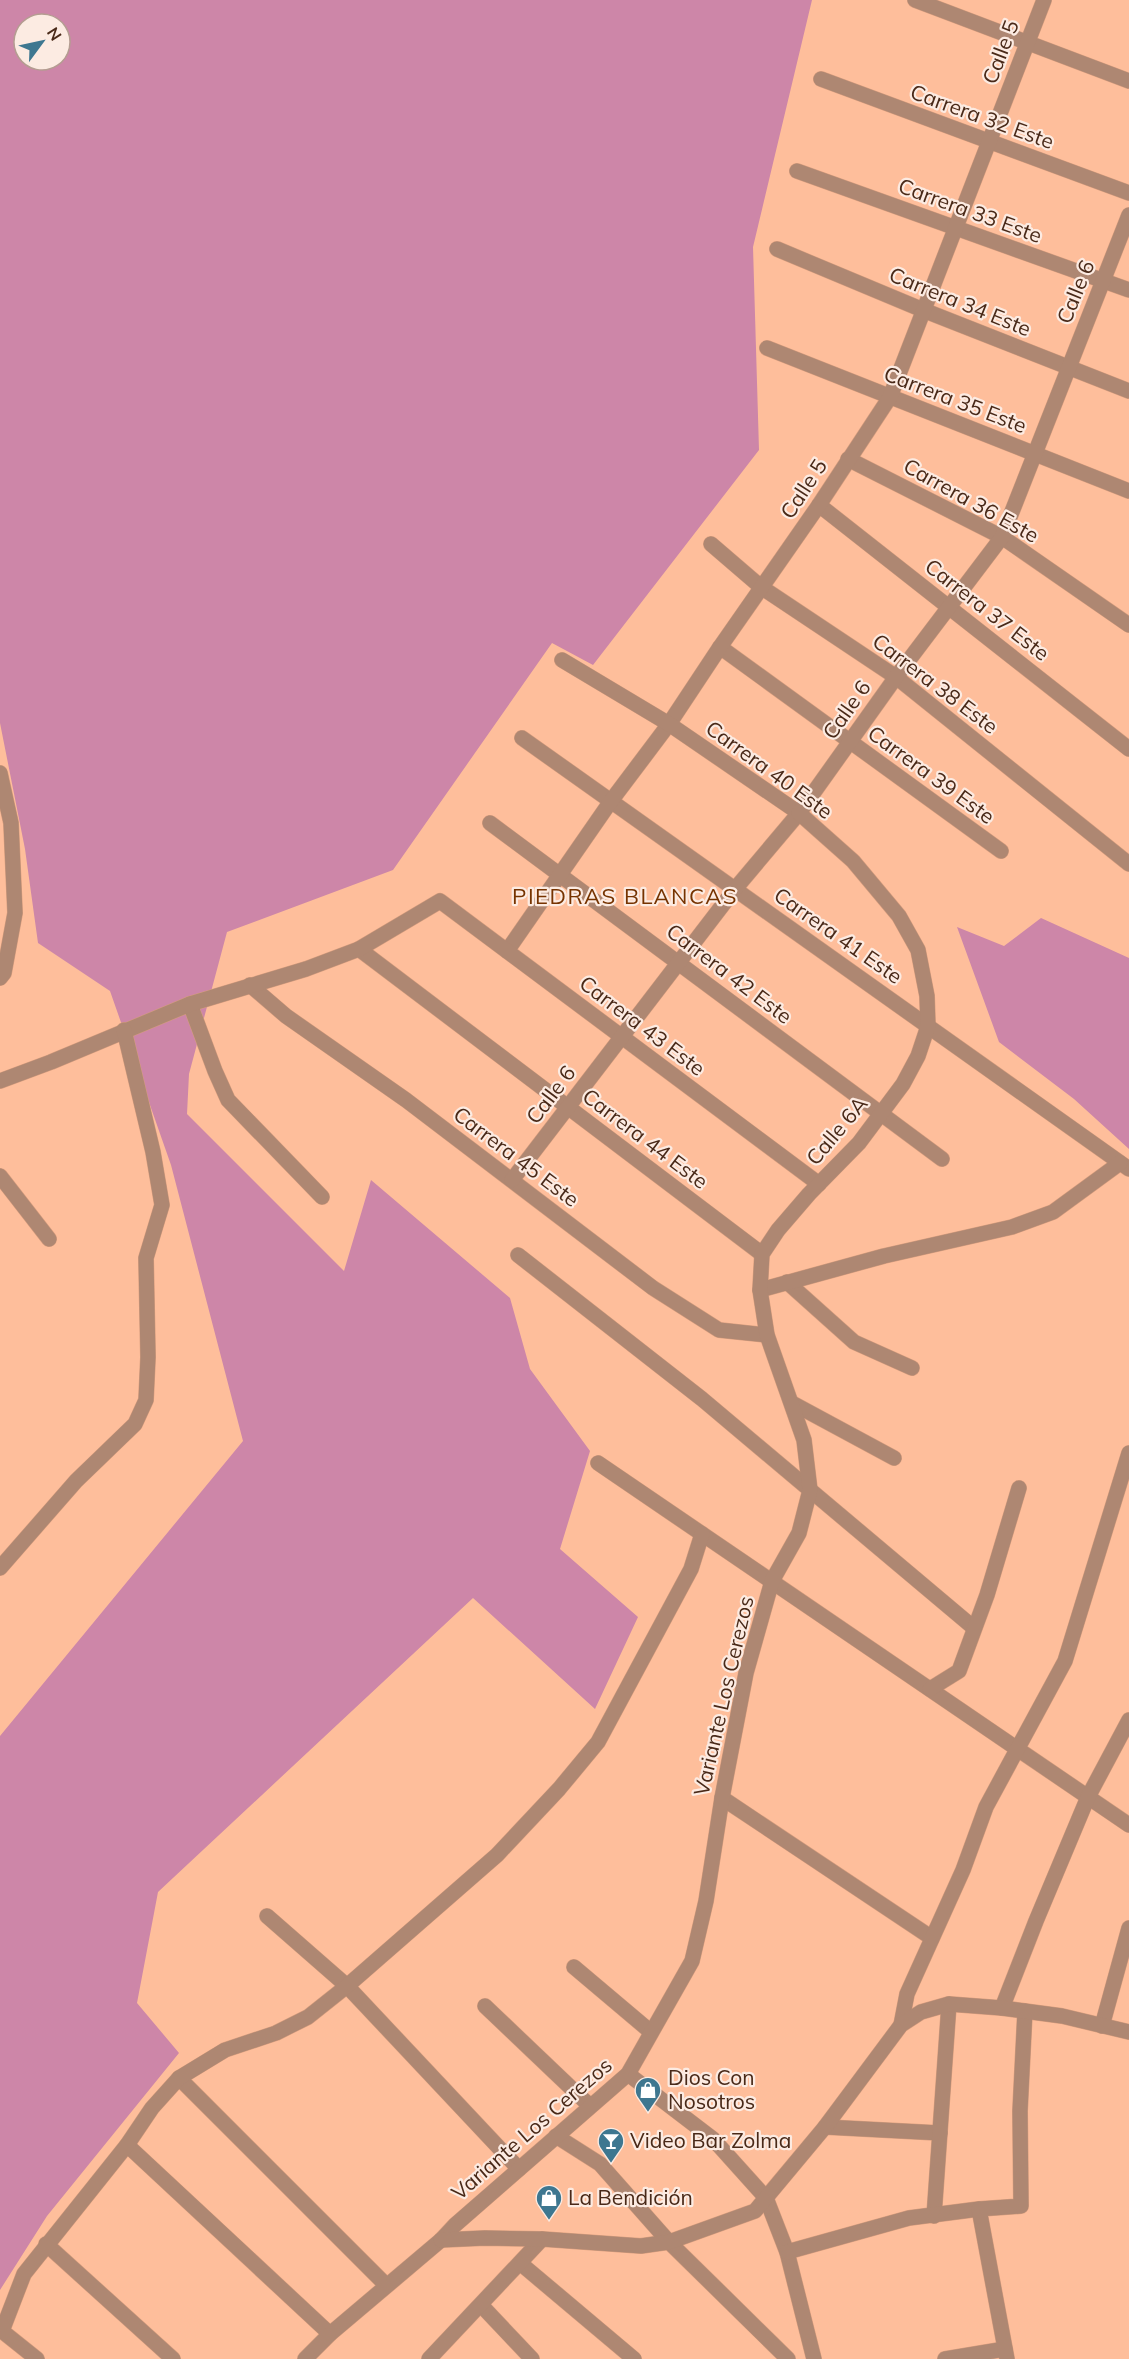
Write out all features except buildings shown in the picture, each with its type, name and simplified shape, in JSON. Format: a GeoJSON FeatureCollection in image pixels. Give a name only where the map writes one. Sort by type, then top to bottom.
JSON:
{"type":"FeatureCollection","features":[{"type":"Feature","properties":{"kind":"street"},"geometry":{"type":"LineString","coordinates":[[915,0],[1129,81]]}},
{"type":"Feature","properties":{"kind":"street","name":"Calle 5"},"geometry":{"type":"LineString","coordinates":[[507,951],[611,801],[669,724],[890,397],[1044,0]]}},
{"type":"Feature","properties":{"kind":"street","name":"Carrera 32 Este"},"geometry":{"type":"LineString","coordinates":[[821,79],[1129,194]]}},
{"type":"Feature","properties":{"kind":"street","name":"Carrera 33 Este"},"geometry":{"type":"LineString","coordinates":[[797,171],[1129,290]]}},
{"type":"Feature","properties":{"kind":"street","name":"Calle 6"},"geometry":{"type":"LineString","coordinates":[[512,1180],[735,889],[799,813],[896,677],[1002,537],[1129,215]]}},
{"type":"Feature","properties":{"kind":"street","name":"Carrera 34 Este"},"geometry":{"type":"LineString","coordinates":[[777,249],[923,310],[1129,391]]}},
{"type":"Feature","properties":{"kind":"street","name":"Carrera 35 Este"},"geometry":{"type":"LineString","coordinates":[[767,348],[1129,491]]}},
{"type":"Feature","properties":{"kind":"street","name":"Carrera 36 Este"},"geometry":{"type":"LineString","coordinates":[[848,459],[1002,537],[1129,625]]}},
{"type":"Feature","properties":{"kind":"street","name":"Carrera 37 Este"},"geometry":{"type":"LineString","coordinates":[[819,505],[1129,749]]}},
{"type":"Feature","properties":{"kind":"street","name":"Carrera 38 Este"},"geometry":{"type":"LineString","coordinates":[[711,544],[761,587],[896,677],[1129,864]]}},
{"type":"Feature","properties":{"kind":"street","name":"Carrera 39 Este"},"geometry":{"type":"LineString","coordinates":[[720,647],[1001,851]]}},
{"type":"Feature","properties":{"kind":"street","name":"Carrera 40 Este"},"geometry":{"type":"LineString","coordinates":[[562,660],[669,724],[799,813],[853,861],[899,916],[918,950],[927,996],[928,1026]]}},
{"type":"Feature","properties":{"kind":"street","name":"Carrera 41 Este"},"geometry":{"type":"LineString","coordinates":[[522,738],[1125,1166]]}},
{"type":"Feature","properties":{"kind":"street"},"geometry":{"type":"LineString","coordinates":[[0,773],[10,823],[15,914],[4,973],[0,978]]}},
{"type":"Feature","properties":{"kind":"street","name":"Carrera 42 Este"},"geometry":{"type":"LineString","coordinates":[[490,822],[942,1159]]}},
{"type":"Feature","properties":{"kind":"street","name":"Carrera 43 Este"},"geometry":{"type":"LineString","coordinates":[[359,949],[440,901],[819,1184]]}},
{"type":"Feature","properties":{"kind":"street"},"geometry":{"type":"LineString","coordinates":[[0,1081],[190,1004],[306,969],[359,949]]}},
{"type":"Feature","properties":{"kind":"street","name":"Carrera 44 Este"},"geometry":{"type":"LineString","coordinates":[[359,949],[762,1254]]}},
{"type":"Feature","properties":{"kind":"street","name":"Carrera 45 Este"},"geometry":{"type":"LineString","coordinates":[[250,985],[286,1016],[406,1100],[653,1288],[719,1330],[767,1335]]}},
{"type":"Feature","properties":{"kind":"street"},"geometry":{"type":"LineString","coordinates":[[190,1004],[214,1071],[228,1100],[322,1197]]}},
{"type":"Feature","properties":{"kind":"street","name":"Calle 6A"},"geometry":{"type":"LineString","coordinates":[[762,1254],[778,1230],[859,1143],[903,1084],[918,1056],[928,1026]]}},
{"type":"Feature","properties":{"kind":"street"},"geometry":{"type":"LineString","coordinates":[[0,1568],[76,1481],[135,1424],[146,1400],[147,1258],[162,1206],[153,1152],[124,1030]]}},
{"type":"Feature","properties":{"kind":"street"},"geometry":{"type":"LineString","coordinates":[[760,1290],[884,1256],[1012,1227],[1053,1212],[1125,1166]]}},
{"type":"Feature","properties":{"kind":"street"},"geometry":{"type":"LineString","coordinates":[[0,1176],[49,1239]]}},
{"type":"Feature","properties":{"kind":"street","name":"Variante Los Cerezos"},"geometry":{"type":"LineString","coordinates":[[305,2359],[330,2334],[441,2240],[455,2225],[628,2074],[692,1961],[706,1901],[722,1798],[746,1673],[772,1581],[799,1533],[810,1490],[804,1440],[767,1335],[760,1290],[762,1254]]}},
{"type":"Feature","properties":{"kind":"street"},"geometry":{"type":"LineString","coordinates":[[518,1255],[702,1399],[974,1628]]}},
{"type":"Feature","properties":{"kind":"street"},"geometry":{"type":"LineString","coordinates":[[787,1282],[854,1342],[912,1368]]}},
{"type":"Feature","properties":{"kind":"street"},"geometry":{"type":"LineString","coordinates":[[792,1403],[894,1458]]}},
{"type":"Feature","properties":{"kind":"street"},"geometry":{"type":"LineString","coordinates":[[901,2025],[907,1994],[963,1870],[986,1807],[1065,1660],[1129,1453]]}},
{"type":"Feature","properties":{"kind":"street"},"geometry":{"type":"LineString","coordinates":[[598,1463],[1129,1825]]}},
{"type":"Feature","properties":{"kind":"street"},"geometry":{"type":"LineString","coordinates":[[930,1689],[960,1671],[987,1595],[1019,1488]]}},
{"type":"Feature","properties":{"kind":"street"},"geometry":{"type":"LineString","coordinates":[[37,2359],[2,2331],[24,2274],[127,2145],[152,2108],[179,2078],[225,2050],[276,2033],[308,2017],[497,1856],[559,1790],[598,1742],[691,1569],[702,1534]]}},
{"type":"Feature","properties":{"kind":"street"},"geometry":{"type":"LineString","coordinates":[[1002,2008],[1088,1797],[1129,1720]]}},
{"type":"Feature","properties":{"kind":"street"},"geometry":{"type":"LineString","coordinates":[[722,1798],[932,1938]]}},
{"type":"Feature","properties":{"kind":"street"},"geometry":{"type":"LineString","coordinates":[[267,1916],[347,1986],[519,2169]]}},
{"type":"Feature","properties":{"kind":"street"},"geometry":{"type":"LineString","coordinates":[[1102,2026],[1129,1928]]}},
{"type":"Feature","properties":{"kind":"street"},"geometry":{"type":"LineString","coordinates":[[574,1967],[651,2032]]}},
{"type":"Feature","properties":{"kind":"street"},"geometry":{"type":"LineString","coordinates":[[934,2216],[949,2004]]}},
{"type":"Feature","properties":{"kind":"street"},"geometry":{"type":"LineString","coordinates":[[441,2240],[485,2238],[641,2246],[669,2242],[755,2211],[825,2127],[901,2025],[921,2012],[949,2004],[1002,2008],[1062,2016],[1129,2032]]}},
{"type":"Feature","properties":{"kind":"street"},"geometry":{"type":"LineString","coordinates":[[485,2006],[590,2106]]}},
{"type":"Feature","properties":{"kind":"street"},"geometry":{"type":"LineString","coordinates":[[787,2252],[909,2218],[1021,2206],[1020,2111],[1025,2011]]}},
{"type":"Feature","properties":{"kind":"street"},"geometry":{"type":"LineString","coordinates":[[628,2074],[713,2139],[766,2198],[787,2252],[814,2359]]}},
{"type":"Feature","properties":{"kind":"street"},"geometry":{"type":"LineString","coordinates":[[179,2078],[386,2285]]}},
{"type":"Feature","properties":{"kind":"street"},"geometry":{"type":"LineString","coordinates":[[825,2127],[940,2133]]}},
{"type":"Feature","properties":{"kind":"street"},"geometry":{"type":"LineString","coordinates":[[556,2136],[600,2164],[669,2242],[788,2359]]}},
{"type":"Feature","properties":{"kind":"street"},"geometry":{"type":"LineString","coordinates":[[127,2145],[330,2334]]}},
{"type":"Feature","properties":{"kind":"street"},"geometry":{"type":"LineString","coordinates":[[945,2359],[1006,2354],[979,2209]]}},
{"type":"Feature","properties":{"kind":"street"},"geometry":{"type":"LineString","coordinates":[[432,2358],[542,2240]]}},
{"type":"Feature","properties":{"kind":"street"},"geometry":{"type":"LineString","coordinates":[[46,2244],[173,2359]]}},
{"type":"Feature","properties":{"kind":"street"},"geometry":{"type":"LineString","coordinates":[[520,2262],[634,2359]]}},
{"type":"Feature","properties":{"kind":"street"},"geometry":{"type":"LineString","coordinates":[[481,2305],[532,2359]]}},
{"type":"Feature","properties":{"kind":"shaded area"},"geometry":{"type":"Polygon","coordinates":[[[0,0],[812,0],[753,247],[759,450],[593,665],[552,643],[393,870],[227,932],[189,1074],[187,1114],[344,1271],[371,1180],[510,1298],[530,1369],[590,1451],[560,1549],[638,1617],[595,1709],[473,1598],[158,1892],[137,2003],[179,2053],[47,2216],[0,2290],[0,1736],[243,1441],[171,1165],[110,991],[38,943],[25,849],[0,723],[0,0]]]}},
{"type":"Feature","properties":{"kind":"shaded area"},"geometry":{"type":"Polygon","coordinates":[[[1041,918],[1129,958],[1129,1149],[1074,1099],[999,1042],[957,927],[1004,946],[1041,918]]]}},
{"type":"Feature","properties":{"kind":"place","name":"Dios Con Nosotros"},"geometry":{"type":"Point","coordinates":[648,2113]}},
{"type":"Feature","properties":{"kind":"place","name":"Video Bar Zolma"},"geometry":{"type":"Point","coordinates":[611,2164]}},
{"type":"Feature","properties":{"kind":"place","name":"La Bendición"},"geometry":{"type":"Point","coordinates":[549,2221]}},
{"type":"Feature","properties":{"kind":"district","name":"PIEDRAS BLANCAS"},"geometry":{"type":"Point","coordinates":[625,896]}}]}
